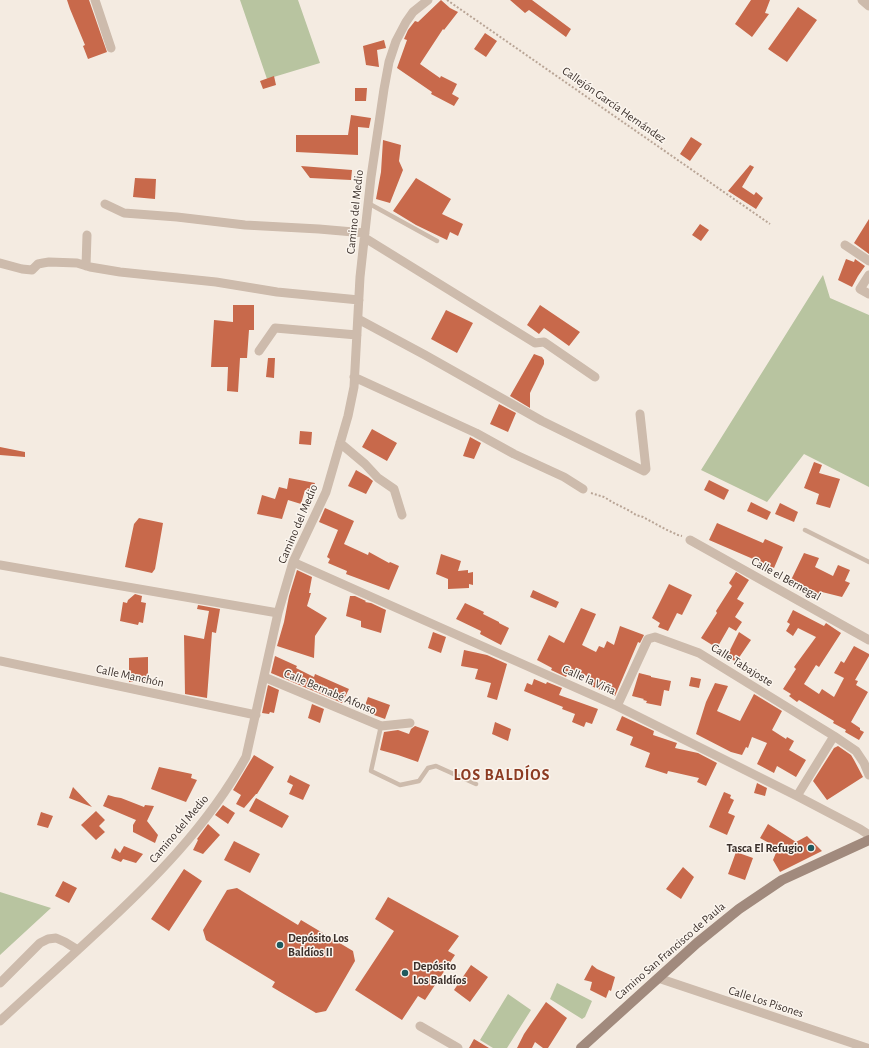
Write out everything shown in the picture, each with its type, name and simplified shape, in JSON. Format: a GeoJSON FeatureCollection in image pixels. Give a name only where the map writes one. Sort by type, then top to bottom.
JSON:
{"type":"FeatureCollection","features":[{"type":"Feature","properties":{"kind":"main road","name":"Camino San Francisco de Paula"},"geometry":{"type":"LineString","coordinates":[[585,1047],[697,943],[739,909],[782,880],[869,840]]}},
{"type":"Feature","properties":{"kind":"street"},"geometry":{"type":"LineString","coordinates":[[95,0],[111,48]]}},
{"type":"Feature","properties":{"kind":"street","name":"Camino del Medio"},"geometry":{"type":"LineString","coordinates":[[0,1021],[158,874],[185,844],[225,792],[236,776],[246,757],[278,613],[293,562],[326,492],[348,416],[354,387],[359,300],[368,203],[382,96],[389,62],[396,41],[406,22],[413,12],[428,0]]}},
{"type":"Feature","properties":{"kind":"street"},"geometry":{"type":"LineString","coordinates":[[862,0],[869,6]]}},
{"type":"Feature","properties":{"kind":"street"},"geometry":{"type":"LineString","coordinates":[[105,204],[124,213],[319,229],[365,235],[535,343],[544,342],[595,377]]}},
{"type":"Feature","properties":{"kind":"street"},"geometry":{"type":"LineString","coordinates":[[86,266],[87,235]]}},
{"type":"Feature","properties":{"kind":"street"},"geometry":{"type":"LineString","coordinates":[[845,245],[869,261]]}},
{"type":"Feature","properties":{"kind":"street"},"geometry":{"type":"LineString","coordinates":[[0,263],[29,270],[32,270],[38,264],[49,262],[77,263],[120,272],[216,282],[277,292],[359,300]]}},
{"type":"Feature","properties":{"kind":"street"},"geometry":{"type":"LineString","coordinates":[[869,275],[860,289],[869,294]]}},
{"type":"Feature","properties":{"kind":"street"},"geometry":{"type":"LineString","coordinates":[[358,319],[542,421],[644,471],[646,469],[640,414]]}},
{"type":"Feature","properties":{"kind":"street"},"geometry":{"type":"LineString","coordinates":[[260,351],[275,328],[357,335]]}},
{"type":"Feature","properties":{"kind":"street"},"geometry":{"type":"LineString","coordinates":[[354,376],[476,433],[514,454],[564,477],[583,489]]}},
{"type":"Feature","properties":{"kind":"street"},"geometry":{"type":"LineString","coordinates":[[340,443],[365,464],[378,478],[394,489],[402,515]]}},
{"type":"Feature","properties":{"kind":"street","name":"Calle el Bernegal"},"geometry":{"type":"LineString","coordinates":[[690,540],[869,640]]}},
{"type":"Feature","properties":{"kind":"street","name":"Calle la Viña"},"geometry":{"type":"LineString","coordinates":[[293,562],[618,706],[797,796],[869,835]]}},
{"type":"Feature","properties":{"kind":"street"},"geometry":{"type":"LineString","coordinates":[[0,565],[278,613]]}},
{"type":"Feature","properties":{"kind":"street","name":"Calle Tabajoste"},"geometry":{"type":"LineString","coordinates":[[618,706],[648,639],[655,638],[699,653],[834,736],[856,751],[864,763],[869,775]]}},
{"type":"Feature","properties":{"kind":"street","name":"Calle Manchón"},"geometry":{"type":"LineString","coordinates":[[0,661],[256,715]]}},
{"type":"Feature","properties":{"kind":"street","name":"Calle Bernabé Afonso"},"geometry":{"type":"LineString","coordinates":[[264,677],[381,726],[410,723]]}},
{"type":"Feature","properties":{"kind":"street"},"geometry":{"type":"LineString","coordinates":[[797,796],[834,736]]}},
{"type":"Feature","properties":{"kind":"street"},"geometry":{"type":"LineString","coordinates":[[0,982],[40,943],[48,939],[56,938],[78,950]]}},
{"type":"Feature","properties":{"kind":"street","name":"Calle Los Pisones"},"geometry":{"type":"LineString","coordinates":[[658,978],[867,1048]]}},
{"type":"Feature","properties":{"kind":"street"},"geometry":{"type":"LineString","coordinates":[[420,1026],[458,1048]]}},
{"type":"Feature","properties":{"kind":"lane"},"geometry":{"type":"LineString","coordinates":[[368,203],[437,241]]}},
{"type":"Feature","properties":{"kind":"lane"},"geometry":{"type":"LineString","coordinates":[[805,530],[869,562]]}},
{"type":"Feature","properties":{"kind":"lane"},"geometry":{"type":"LineString","coordinates":[[381,726],[371,771],[400,785],[419,781],[428,768],[436,766],[476,784]]}},
{"type":"Feature","properties":{"kind":"path","name":"Callejón García Hernández"},"geometry":{"type":"LineString","coordinates":[[447,0],[770,224]]}},
{"type":"Feature","properties":{"kind":"path"},"geometry":{"type":"LineString","coordinates":[[583,489],[586,492],[604,497],[636,515],[643,517],[678,535],[687,537],[690,540]]}},
{"type":"Feature","properties":{"kind":"green space"},"geometry":{"type":"Polygon","coordinates":[[[240,0],[298,0],[320,63],[267,79],[240,0]]]}},
{"type":"Feature","properties":{"kind":"green space"},"geometry":{"type":"Polygon","coordinates":[[[823,275],[830,298],[869,315],[869,487],[804,454],[767,502],[701,470],[823,275]]]}},
{"type":"Feature","properties":{"kind":"green space"},"geometry":{"type":"Polygon","coordinates":[[[0,892],[51,908],[0,955],[0,892]]]}},
{"type":"Feature","properties":{"kind":"green space"},"geometry":{"type":"Polygon","coordinates":[[[557,983],[592,1001],[585,1017],[582,1019],[550,999],[557,983]]]}},
{"type":"Feature","properties":{"kind":"green space"},"geometry":{"type":"Polygon","coordinates":[[[508,994],[531,1010],[507,1048],[493,1048],[480,1040],[508,994]]]}},
{"type":"Feature","properties":{"kind":"building"},"geometry":{"type":"Polygon","coordinates":[[[67,0],[89,0],[107,52],[88,59],[83,46],[85,45],[67,0]]]}},
{"type":"Feature","properties":{"kind":"building"},"geometry":{"type":"Polygon","coordinates":[[[441,0],[450,8],[458,12],[444,30],[443,29],[420,64],[440,78],[441,76],[457,84],[452,94],[459,98],[454,106],[431,94],[432,92],[397,68],[407,40],[404,39],[408,30],[415,21],[418,22],[441,0]]]}},
{"type":"Feature","properties":{"kind":"building"},"geometry":{"type":"Polygon","coordinates":[[[510,0],[532,0],[571,29],[566,37],[529,10],[525,13],[510,0]]]}},
{"type":"Feature","properties":{"kind":"building"},"geometry":{"type":"Polygon","coordinates":[[[751,0],[770,0],[765,13],[769,14],[752,37],[735,24],[751,0]]]}},
{"type":"Feature","properties":{"kind":"building"},"geometry":{"type":"Polygon","coordinates":[[[798,7],[817,20],[787,62],[768,49],[798,7]]]}},
{"type":"Feature","properties":{"kind":"building"},"geometry":{"type":"Polygon","coordinates":[[[485,33],[497,41],[486,57],[474,49],[485,33]]]}},
{"type":"Feature","properties":{"kind":"building"},"geometry":{"type":"Polygon","coordinates":[[[384,40],[386,48],[377,50],[379,67],[366,65],[363,46],[384,40]]]}},
{"type":"Feature","properties":{"kind":"building"},"geometry":{"type":"Polygon","coordinates":[[[274,76],[276,85],[263,89],[260,81],[274,76]]]}},
{"type":"Feature","properties":{"kind":"building"},"geometry":{"type":"Polygon","coordinates":[[[355,88],[367,88],[366,101],[355,101],[355,88]]]}},
{"type":"Feature","properties":{"kind":"building"},"geometry":{"type":"Polygon","coordinates":[[[351,115],[371,118],[369,128],[358,127],[358,155],[296,152],[296,135],[348,135],[351,115]]]}},
{"type":"Feature","properties":{"kind":"building"},"geometry":{"type":"Polygon","coordinates":[[[691,137],[702,144],[690,161],[680,154],[691,137]]]}},
{"type":"Feature","properties":{"kind":"building"},"geometry":{"type":"Polygon","coordinates":[[[383,140],[401,145],[399,161],[403,170],[390,203],[376,199],[381,172],[383,140]]]}},
{"type":"Feature","properties":{"kind":"building"},"geometry":{"type":"Polygon","coordinates":[[[750,165],[754,167],[742,187],[754,195],[756,192],[763,198],[756,209],[728,191],[750,165]]]}},
{"type":"Feature","properties":{"kind":"building"},"geometry":{"type":"Polygon","coordinates":[[[301,166],[352,170],[351,180],[310,178],[301,166]]]}},
{"type":"Feature","properties":{"kind":"building"},"geometry":{"type":"Polygon","coordinates":[[[135,178],[156,179],[155,199],[133,197],[135,178]]]}},
{"type":"Feature","properties":{"kind":"building"},"geometry":{"type":"Polygon","coordinates":[[[416,178],[451,199],[442,214],[463,224],[458,236],[450,232],[447,240],[416,225],[393,211],[416,178]]]}},
{"type":"Feature","properties":{"kind":"building"},"geometry":{"type":"Polygon","coordinates":[[[869,219],[869,254],[854,243],[869,219]]]}},
{"type":"Feature","properties":{"kind":"building"},"geometry":{"type":"Polygon","coordinates":[[[700,224],[709,230],[701,241],[692,235],[700,224]]]}},
{"type":"Feature","properties":{"kind":"building"},"geometry":{"type":"Polygon","coordinates":[[[846,259],[854,262],[855,259],[865,266],[852,287],[838,280],[846,259]]]}},
{"type":"Feature","properties":{"kind":"building"},"geometry":{"type":"Polygon","coordinates":[[[233,305],[254,305],[254,330],[249,330],[247,358],[240,358],[238,392],[227,391],[228,367],[211,367],[214,320],[233,322],[233,305]]]}},
{"type":"Feature","properties":{"kind":"building"},"geometry":{"type":"Polygon","coordinates":[[[540,305],[580,332],[569,346],[544,328],[539,334],[527,325],[540,305]]]}},
{"type":"Feature","properties":{"kind":"building"},"geometry":{"type":"Polygon","coordinates":[[[446,310],[473,323],[457,353],[431,339],[446,310]]]}},
{"type":"Feature","properties":{"kind":"building"},"geometry":{"type":"Polygon","coordinates":[[[534,354],[542,357],[544,364],[530,393],[530,408],[510,396],[534,354]]]}},
{"type":"Feature","properties":{"kind":"building"},"geometry":{"type":"Polygon","coordinates":[[[268,358],[275,358],[274,378],[266,377],[268,358]]]}},
{"type":"Feature","properties":{"kind":"building"},"geometry":{"type":"Polygon","coordinates":[[[499,404],[516,413],[508,432],[490,424],[499,404]]]}},
{"type":"Feature","properties":{"kind":"building"},"geometry":{"type":"Polygon","coordinates":[[[372,429],[397,443],[387,461],[362,447],[372,429]]]}},
{"type":"Feature","properties":{"kind":"building"},"geometry":{"type":"Polygon","coordinates":[[[300,431],[312,432],[311,445],[299,444],[300,431]]]}},
{"type":"Feature","properties":{"kind":"building"},"geometry":{"type":"Polygon","coordinates":[[[470,437],[481,443],[474,459],[463,456],[470,437]]]}},
{"type":"Feature","properties":{"kind":"building"},"geometry":{"type":"Polygon","coordinates":[[[0,447],[25,452],[25,457],[0,455],[0,447]]]}},
{"type":"Feature","properties":{"kind":"building"},"geometry":{"type":"Polygon","coordinates":[[[814,462],[822,465],[819,473],[840,479],[830,508],[816,504],[819,494],[804,488],[814,462]]]}},
{"type":"Feature","properties":{"kind":"building"},"geometry":{"type":"Polygon","coordinates":[[[356,470],[373,481],[366,494],[348,486],[356,470]]]}},
{"type":"Feature","properties":{"kind":"building"},"geometry":{"type":"Polygon","coordinates":[[[289,478],[315,483],[312,491],[305,490],[301,504],[288,500],[282,519],[257,514],[262,495],[275,499],[279,487],[287,489],[289,478]]]}},
{"type":"Feature","properties":{"kind":"building"},"geometry":{"type":"Polygon","coordinates":[[[709,480],[729,490],[724,500],[704,490],[709,480]]]}},
{"type":"Feature","properties":{"kind":"building"},"geometry":{"type":"Polygon","coordinates":[[[751,502],[771,512],[767,520],[747,511],[751,502]]]}},
{"type":"Feature","properties":{"kind":"building"},"geometry":{"type":"Polygon","coordinates":[[[780,503],[798,512],[794,522],[775,514],[780,503]]]}},
{"type":"Feature","properties":{"kind":"building"},"geometry":{"type":"Polygon","coordinates":[[[325,508],[354,521],[344,544],[368,555],[369,552],[389,563],[390,562],[399,566],[389,590],[346,574],[347,571],[328,563],[330,559],[327,557],[338,530],[319,522],[325,508]]]}},
{"type":"Feature","properties":{"kind":"building"},"geometry":{"type":"Polygon","coordinates":[[[139,518],[163,523],[155,569],[152,573],[125,567],[134,524],[139,518]]]}},
{"type":"Feature","properties":{"kind":"building"},"geometry":{"type":"Polygon","coordinates":[[[717,523],[763,543],[765,539],[783,547],[774,568],[709,540],[717,523]]]}},
{"type":"Feature","properties":{"kind":"building"},"geometry":{"type":"Polygon","coordinates":[[[804,553],[819,558],[815,567],[833,576],[838,565],[850,570],[845,581],[850,583],[842,597],[822,592],[820,596],[808,591],[809,588],[791,580],[804,553]]]}},
{"type":"Feature","properties":{"kind":"building"},"geometry":{"type":"Polygon","coordinates":[[[441,554],[461,561],[458,571],[468,570],[468,573],[473,572],[473,585],[469,584],[469,588],[448,589],[448,579],[436,574],[441,554]]]}},
{"type":"Feature","properties":{"kind":"building"},"geometry":{"type":"Polygon","coordinates":[[[297,570],[312,577],[309,593],[311,593],[307,606],[327,618],[315,636],[314,658],[277,646],[297,570]]]}},
{"type":"Feature","properties":{"kind":"building"},"geometry":{"type":"Polygon","coordinates":[[[736,572],[749,580],[737,599],[744,603],[735,617],[742,622],[736,631],[729,627],[717,648],[701,638],[732,586],[729,583],[736,572]]]}},
{"type":"Feature","properties":{"kind":"building"},"geometry":{"type":"Polygon","coordinates":[[[669,584],[692,595],[682,615],[677,613],[668,631],[658,627],[660,623],[652,618],[669,584]]]}},
{"type":"Feature","properties":{"kind":"building"},"geometry":{"type":"Polygon","coordinates":[[[533,590],[559,602],[556,608],[530,597],[533,590]]]}},
{"type":"Feature","properties":{"kind":"building"},"geometry":{"type":"Polygon","coordinates":[[[135,594],[142,596],[141,602],[146,603],[143,623],[139,622],[138,625],[120,621],[123,602],[127,603],[128,600],[135,594]]]}},
{"type":"Feature","properties":{"kind":"building"},"geometry":{"type":"Polygon","coordinates":[[[350,596],[355,596],[366,601],[365,602],[371,603],[386,610],[381,633],[361,627],[361,621],[346,616],[350,596]]]}},
{"type":"Feature","properties":{"kind":"building"},"geometry":{"type":"Polygon","coordinates":[[[465,603],[484,612],[483,614],[509,628],[501,645],[480,634],[481,631],[456,619],[465,603]]]}},
{"type":"Feature","properties":{"kind":"building"},"geometry":{"type":"Polygon","coordinates":[[[198,605],[220,609],[216,633],[212,632],[207,698],[185,694],[184,635],[204,639],[209,611],[197,609],[198,605]]]}},
{"type":"Feature","properties":{"kind":"building"},"geometry":{"type":"Polygon","coordinates":[[[581,608],[596,614],[582,645],[596,652],[599,646],[604,648],[607,641],[614,645],[620,626],[644,635],[640,643],[638,642],[615,696],[591,686],[594,679],[570,669],[566,677],[551,670],[552,668],[537,660],[549,635],[564,643],[581,608]]]}},
{"type":"Feature","properties":{"kind":"building"},"geometry":{"type":"Polygon","coordinates":[[[793,610],[824,626],[826,623],[841,633],[819,667],[816,665],[804,684],[819,694],[822,689],[834,697],[844,678],[834,673],[841,661],[844,663],[854,646],[869,654],[855,680],[858,681],[856,685],[868,692],[851,722],[864,732],[859,740],[845,732],[846,730],[833,723],[834,721],[799,700],[797,702],[789,696],[791,694],[783,689],[796,669],[794,667],[816,637],[798,628],[793,636],[786,631],[790,624],[787,622],[793,610]]]}},
{"type":"Feature","properties":{"kind":"building"},"geometry":{"type":"Polygon","coordinates":[[[433,632],[446,637],[441,653],[428,648],[433,632]]]}},
{"type":"Feature","properties":{"kind":"building"},"geometry":{"type":"Polygon","coordinates":[[[739,632],[751,640],[736,662],[727,656],[739,632]]]}},
{"type":"Feature","properties":{"kind":"building"},"geometry":{"type":"Polygon","coordinates":[[[464,650],[487,655],[507,664],[497,700],[487,697],[491,683],[475,679],[478,669],[461,666],[464,650]]]}},
{"type":"Feature","properties":{"kind":"building"},"geometry":{"type":"Polygon","coordinates":[[[275,656],[297,666],[296,668],[314,677],[315,674],[349,689],[342,703],[271,673],[275,656]]]}},
{"type":"Feature","properties":{"kind":"building"},"geometry":{"type":"Polygon","coordinates":[[[148,657],[148,682],[129,682],[129,658],[148,657]]]}},
{"type":"Feature","properties":{"kind":"building"},"geometry":{"type":"Polygon","coordinates":[[[639,673],[671,681],[669,691],[664,690],[661,706],[646,703],[647,701],[643,700],[644,699],[632,696],[639,673]]]}},
{"type":"Feature","properties":{"kind":"building"},"geometry":{"type":"Polygon","coordinates":[[[691,677],[701,679],[699,688],[689,686],[691,677]]]}},
{"type":"Feature","properties":{"kind":"building"},"geometry":{"type":"Polygon","coordinates":[[[534,679],[562,688],[559,695],[598,709],[592,724],[586,722],[584,727],[572,722],[575,714],[562,709],[563,707],[524,691],[527,683],[532,685],[534,679]]]}},
{"type":"Feature","properties":{"kind":"building"},"geometry":{"type":"Polygon","coordinates":[[[715,683],[728,686],[717,711],[740,721],[754,694],[782,711],[772,730],[786,739],[787,737],[794,741],[789,750],[806,760],[796,777],[777,766],[774,773],[757,764],[767,743],[752,737],[748,748],[746,747],[742,755],[731,752],[696,734],[706,702],[715,683]]]}},
{"type":"Feature","properties":{"kind":"building"},"geometry":{"type":"Polygon","coordinates":[[[268,685],[279,690],[274,713],[270,712],[269,714],[262,713],[268,685]]]}},
{"type":"Feature","properties":{"kind":"building"},"geometry":{"type":"Polygon","coordinates":[[[368,697],[390,705],[385,719],[363,711],[368,697]]]}},
{"type":"Feature","properties":{"kind":"building"},"geometry":{"type":"Polygon","coordinates":[[[312,704],[324,709],[320,723],[308,718],[312,704]]]}},
{"type":"Feature","properties":{"kind":"building"},"geometry":{"type":"Polygon","coordinates":[[[622,716],[654,731],[653,735],[677,743],[675,748],[698,753],[717,763],[706,786],[697,782],[699,778],[668,771],[667,774],[645,767],[650,753],[630,745],[633,737],[616,730],[622,716]]]}},
{"type":"Feature","properties":{"kind":"building"},"geometry":{"type":"Polygon","coordinates":[[[495,722],[511,729],[508,741],[492,734],[495,722]]]}},
{"type":"Feature","properties":{"kind":"building"},"geometry":{"type":"Polygon","coordinates":[[[415,726],[429,731],[418,762],[380,750],[384,732],[398,730],[409,734],[411,729],[415,726]]]}},
{"type":"Feature","properties":{"kind":"building"},"geometry":{"type":"Polygon","coordinates":[[[838,746],[851,755],[863,777],[827,800],[813,781],[834,748],[838,746]]]}},
{"type":"Feature","properties":{"kind":"building"},"geometry":{"type":"Polygon","coordinates":[[[254,755],[274,767],[257,794],[244,808],[236,804],[241,795],[233,790],[254,755]]]}},
{"type":"Feature","properties":{"kind":"building"},"geometry":{"type":"Polygon","coordinates":[[[159,767],[192,774],[191,778],[197,780],[186,802],[151,789],[159,767]]]}},
{"type":"Feature","properties":{"kind":"building"},"geometry":{"type":"Polygon","coordinates":[[[290,775],[310,785],[303,800],[289,794],[293,785],[287,782],[290,775]]]}},
{"type":"Feature","properties":{"kind":"building"},"geometry":{"type":"Polygon","coordinates":[[[757,783],[767,788],[765,796],[754,793],[757,783]]]}},
{"type":"Feature","properties":{"kind":"building"},"geometry":{"type":"Polygon","coordinates":[[[73,787],[92,807],[69,798],[73,787]]]}},
{"type":"Feature","properties":{"kind":"building"},"geometry":{"type":"Polygon","coordinates":[[[724,792],[731,795],[730,798],[734,800],[728,813],[735,816],[727,835],[709,827],[724,792]]]}},
{"type":"Feature","properties":{"kind":"building"},"geometry":{"type":"Polygon","coordinates":[[[108,795],[121,798],[144,807],[145,805],[154,806],[147,821],[158,835],[155,843],[133,832],[133,825],[136,820],[103,806],[108,795]]]}},
{"type":"Feature","properties":{"kind":"building"},"geometry":{"type":"Polygon","coordinates":[[[256,798],[289,816],[282,828],[249,811],[256,798]]]}},
{"type":"Feature","properties":{"kind":"building"},"geometry":{"type":"Polygon","coordinates":[[[223,805],[235,813],[228,824],[215,815],[223,805]]]}},
{"type":"Feature","properties":{"kind":"building"},"geometry":{"type":"Polygon","coordinates":[[[96,811],[105,820],[99,826],[105,832],[96,840],[81,825],[96,811]]]}},
{"type":"Feature","properties":{"kind":"building"},"geometry":{"type":"Polygon","coordinates":[[[41,812],[53,816],[48,828],[37,825],[41,812]]]}},
{"type":"Feature","properties":{"kind":"building"},"geometry":{"type":"Polygon","coordinates":[[[208,824],[220,835],[203,854],[193,850],[198,840],[197,839],[208,824]]]}},
{"type":"Feature","properties":{"kind":"building"},"geometry":{"type":"Polygon","coordinates":[[[768,824],[796,842],[807,836],[822,851],[780,872],[773,860],[778,848],[760,838],[768,824]]]}},
{"type":"Feature","properties":{"kind":"building"},"geometry":{"type":"Polygon","coordinates":[[[234,841],[260,854],[250,873],[224,860],[234,841]]]}},
{"type":"Feature","properties":{"kind":"building"},"geometry":{"type":"Polygon","coordinates":[[[124,846],[143,854],[136,863],[123,859],[121,862],[111,858],[115,848],[120,853],[124,846]]]}},
{"type":"Feature","properties":{"kind":"building"},"geometry":{"type":"Polygon","coordinates":[[[736,852],[753,858],[745,880],[728,874],[736,852]]]}},
{"type":"Feature","properties":{"kind":"building"},"geometry":{"type":"Polygon","coordinates":[[[683,867],[694,877],[681,899],[666,889],[683,867]]]}},
{"type":"Feature","properties":{"kind":"building"},"geometry":{"type":"Polygon","coordinates":[[[184,869],[202,881],[169,931],[151,919],[184,869]]]}},
{"type":"Feature","properties":{"kind":"building"},"geometry":{"type":"Polygon","coordinates":[[[63,881],[77,888],[69,903],[55,896],[63,881]]]}},
{"type":"Feature","properties":{"kind":"building","name":"Depósito Los Baldíos II"},"geometry":{"type":"Polygon","coordinates":[[[237,888],[298,925],[301,920],[353,951],[355,961],[326,1011],[316,1013],[272,987],[275,982],[206,940],[203,930],[227,890],[237,888]]]}},
{"type":"Feature","properties":{"kind":"building","name":"Depósito Los Baldíos"},"geometry":{"type":"Polygon","coordinates":[[[388,897],[459,936],[448,951],[455,955],[425,1000],[418,996],[402,1020],[355,990],[394,931],[375,919],[388,897]]]}},
{"type":"Feature","properties":{"kind":"building"},"geometry":{"type":"Polygon","coordinates":[[[471,965],[488,977],[470,1002],[454,990],[471,965]]]}},
{"type":"Feature","properties":{"kind":"building"},"geometry":{"type":"Polygon","coordinates":[[[592,965],[597,969],[615,977],[611,991],[609,990],[606,998],[590,990],[592,982],[584,980],[592,965]]]}},
{"type":"Feature","properties":{"kind":"building"},"geometry":{"type":"Polygon","coordinates":[[[546,1002],[567,1018],[548,1048],[543,1048],[535,1042],[532,1048],[517,1048],[524,1034],[546,1002]]]}},
{"type":"Feature","properties":{"kind":"building"},"geometry":{"type":"Polygon","coordinates":[[[474,1039],[489,1048],[469,1048],[474,1039]]]}},
{"type":"Feature","properties":{"kind":"place","name":"Tasca El Refugio"},"geometry":{"type":"Point","coordinates":[811,848]}},
{"type":"Feature","properties":{"kind":"place","name":"Depósito Los Baldíos II"},"geometry":{"type":"Point","coordinates":[280,945]}},
{"type":"Feature","properties":{"kind":"place","name":"Depósito Los Baldíos"},"geometry":{"type":"Point","coordinates":[405,973]}},
{"type":"Feature","properties":{"kind":"district","name":"LOS BALDÍOS"},"geometry":{"type":"Point","coordinates":[502,775]}}]}
